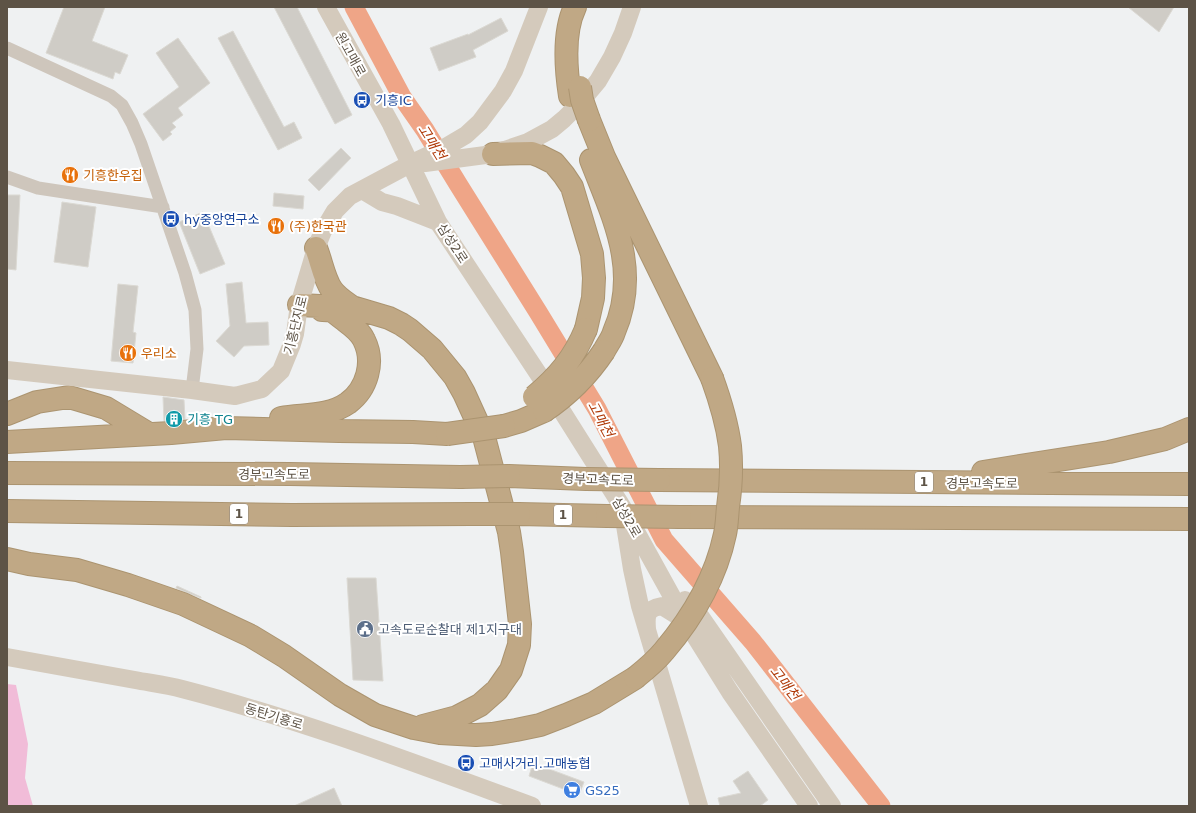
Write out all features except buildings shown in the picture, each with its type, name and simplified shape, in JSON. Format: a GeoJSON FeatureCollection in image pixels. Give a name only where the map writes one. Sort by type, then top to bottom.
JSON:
{"type":"FeatureCollection","features":[{"type":"Feature","properties":{"kind":"highway"},"geometry":{"type":"LineString","coordinates":[[539,404],[565,396],[590,370],[604,351],[614,334],[622,307],[625,280],[623,252],[619,235],[608,205],[575,92],[567,76],[566,56],[570,22],[575,7]]}},
{"type":"Feature","properties":{"kind":"highway"},"geometry":{"type":"LineString","coordinates":[[575,92],[580,39],[589,7]]}},
{"type":"Feature","properties":{"kind":"highway"},"geometry":{"type":"LineString","coordinates":[[7,559],[29,564],[77,570],[128,585],[183,604],[251,636],[284,656],[340,695],[375,715],[414,728],[440,733],[476,735],[516,730],[540,725],[594,703],[635,678],[664,652],[682,628],[703,594],[716,565],[725,534],[731,472],[730,447],[726,421],[712,378],[595,137],[584,125]]}},
{"type":"Feature","properties":{"kind":"highway"},"geometry":{"type":"LineString","coordinates":[[7,442],[226,428],[413,432],[446,431],[502,421],[521,421],[539,404],[547,386],[574,354],[586,329],[593,298],[594,278],[592,254],[572,187],[554,163],[532,153],[485,155]]}},
{"type":"Feature","properties":{"kind":"highway"},"geometry":{"type":"LineString","coordinates":[[316,248],[329,284],[332,290],[339,297],[352,306],[389,318],[410,330],[432,349],[455,377],[482,431],[508,532],[513,560],[520,624],[519,645],[511,670],[497,690],[480,705],[457,717],[414,728]]}},
{"type":"Feature","properties":{"kind":"highway"},"geometry":{"type":"LineString","coordinates":[[299,305],[352,306]]}},
{"type":"Feature","properties":{"kind":"highway"},"geometry":{"type":"LineString","coordinates":[[226,428],[285,417],[314,415],[331,411],[348,403],[356,397],[361,390],[366,381],[369,359],[368,350],[364,340],[357,330],[332,310],[309,308],[299,305]]}},
{"type":"Feature","properties":{"kind":"highway"},"geometry":{"type":"LineString","coordinates":[[7,414],[37,402],[69,397],[106,408],[149,434]]}},
{"type":"Feature","properties":{"kind":"highway"},"geometry":{"type":"LineString","coordinates":[[920,482],[1109,452],[1165,439],[1189,429]]}},
{"type":"Feature","properties":{"kind":"highway","name":"경부고속도로"},"geometry":{"type":"LineString","coordinates":[[7,473],[508,476],[659,480],[1189,484]]}},
{"type":"Feature","properties":{"kind":"highway","name":"1"},"geometry":{"type":"LineString","coordinates":[[7,511],[292,515],[615,512],[680,517],[1189,519]]}},
{"type":"Feature","properties":{"kind":"main road","name":"원고매로"},"geometry":{"type":"LineString","coordinates":[[326,7],[391,124],[421,161]]}},
{"type":"Feature","properties":{"kind":"main road"},"geometry":{"type":"LineString","coordinates":[[447,154],[480,122],[503,91],[514,71],[539,7]]}},
{"type":"Feature","properties":{"kind":"main road","name":"기흥단지로"},"geometry":{"type":"LineString","coordinates":[[7,370],[235,396],[262,389],[281,372],[295,334],[299,305],[316,248],[323,231],[335,211],[350,196],[421,161],[447,154],[485,155],[528,142],[552,129],[578,105],[598,81],[612,57],[623,33],[632,7]]}},
{"type":"Feature","properties":{"kind":"main road"},"geometry":{"type":"LineString","coordinates":[[466,135],[465,140],[469,152],[485,155]]}},
{"type":"Feature","properties":{"kind":"main road","name":"삼성2로"},"geometry":{"type":"LineString","coordinates":[[421,161],[438,222],[541,378],[615,512],[656,570],[730,692],[809,806]]}},
{"type":"Feature","properties":{"kind":"main road"},"geometry":{"type":"LineString","coordinates":[[362,190],[382,202],[403,208],[438,222]]}},
{"type":"Feature","properties":{"kind":"main road"},"geometry":{"type":"LineString","coordinates":[[615,512],[624,525],[640,606],[699,806]]}},
{"type":"Feature","properties":{"kind":"main road"},"geometry":{"type":"LineString","coordinates":[[656,570],[698,613],[832,806]]}},
{"type":"Feature","properties":{"kind":"main road"},"geometry":{"type":"LineString","coordinates":[[647,630],[646,617],[649,611],[654,607],[662,606],[685,620]]}},
{"type":"Feature","properties":{"kind":"main road","name":"동탄기흥로"},"geometry":{"type":"LineString","coordinates":[[7,657],[181,689],[249,708],[327,732],[532,806]]}},
{"type":"Feature","properties":{"kind":"street"},"geometry":{"type":"LineString","coordinates":[[7,48],[111,96],[122,105],[132,123],[163,207],[185,273],[195,310],[197,349],[192,390]]}},
{"type":"Feature","properties":{"kind":"street"},"geometry":{"type":"LineString","coordinates":[[7,177],[38,188],[163,207]]}},
{"type":"Feature","properties":{"kind":"shaded area"},"geometry":{"type":"Polygon","coordinates":[[[7,684],[16,685],[28,744],[25,778],[33,806],[7,806],[7,684]]]}},
{"type":"Feature","properties":{"kind":"waterway","name":"고매천"},"geometry":{"type":"LineString","coordinates":[[354,7],[402,97],[425,130],[597,409],[664,540],[753,642],[881,806]]}},
{"type":"Feature","properties":{"kind":"place","name":"기흥IC"},"geometry":{"type":"Point","coordinates":[362,100]}},
{"type":"Feature","properties":{"kind":"place","name":"기흥한우집"},"geometry":{"type":"Point","coordinates":[70,175]}},
{"type":"Feature","properties":{"kind":"place","name":"hy중앙연구소"},"geometry":{"type":"Point","coordinates":[171,219]}},
{"type":"Feature","properties":{"kind":"place","name":"(주)한국관"},"geometry":{"type":"Point","coordinates":[276,226]}},
{"type":"Feature","properties":{"kind":"place","name":"우리소"},"geometry":{"type":"Point","coordinates":[128,353]}},
{"type":"Feature","properties":{"kind":"place","name":"기흥 TG"},"geometry":{"type":"Point","coordinates":[174,419]}},
{"type":"Feature","properties":{"kind":"place","name":"고속도로순찰대 제1지구대"},"geometry":{"type":"Point","coordinates":[365,629]}},
{"type":"Feature","properties":{"kind":"place","name":"고매사거리.고매농협"},"geometry":{"type":"Point","coordinates":[466,763]}},
{"type":"Feature","properties":{"kind":"place","name":"GS25"},"geometry":{"type":"Point","coordinates":[572,790]}}]}
